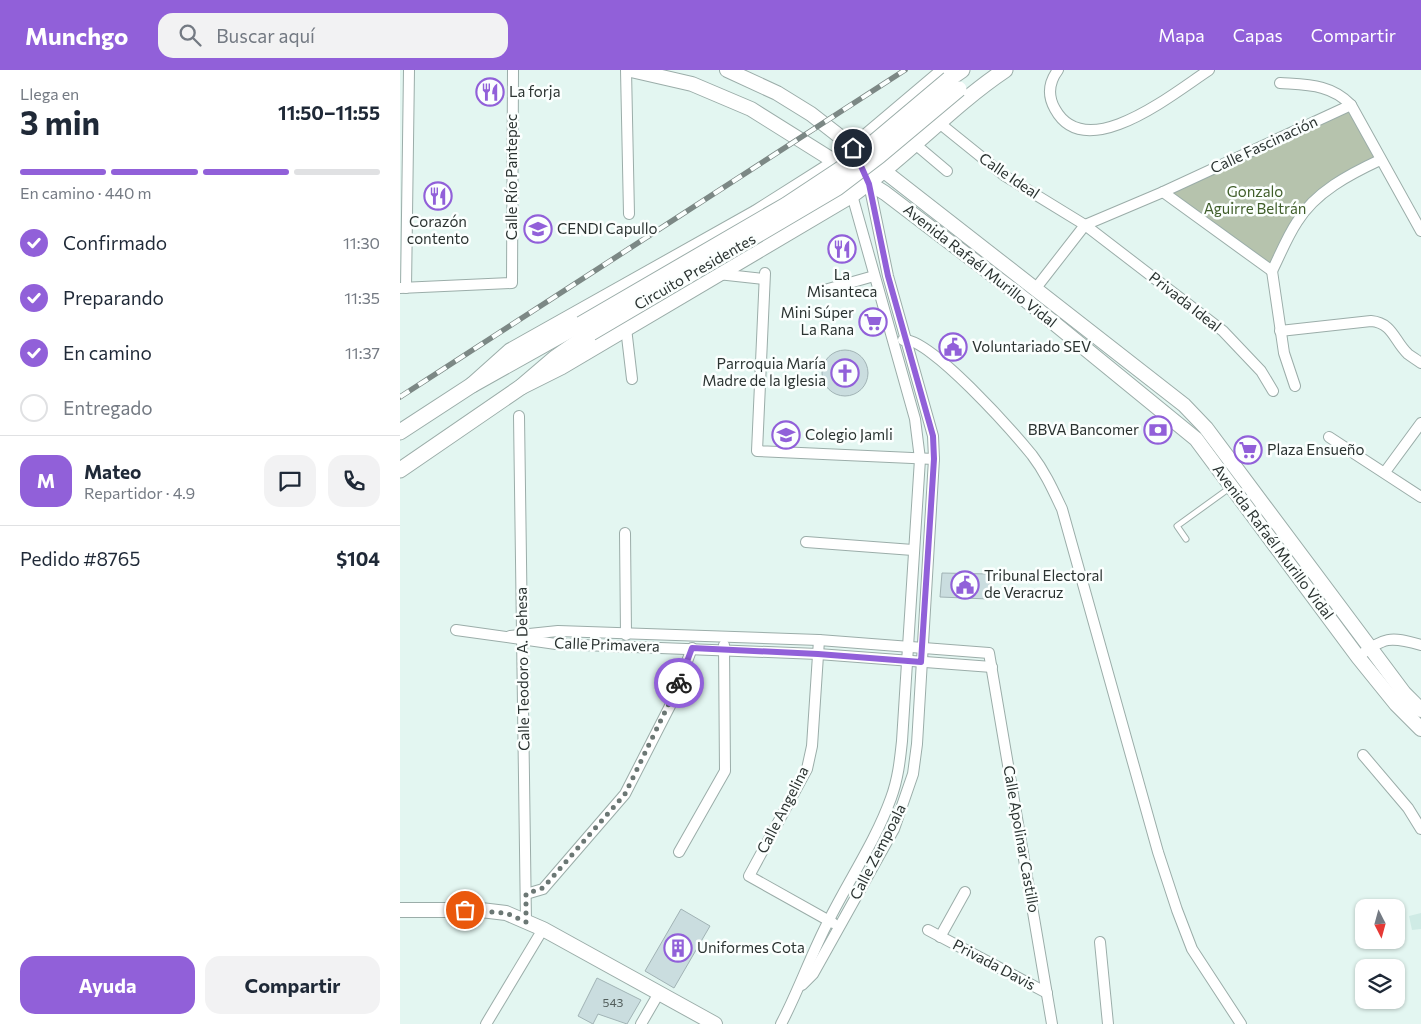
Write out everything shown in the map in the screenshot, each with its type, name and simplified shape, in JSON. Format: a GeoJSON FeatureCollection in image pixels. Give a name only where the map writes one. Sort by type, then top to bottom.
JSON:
{"type":"FeatureCollection","features":[{"type":"Feature","properties":{"kind":"main road","name":"Avenida Rafaél Murillo Vidal"},"geometry":{"type":"LineString","coordinates":[[632,70],[671,78],[713,92],[750,109],[902,205],[1171,416],[1196,439],[1358,657],[1396,704],[1421,729]]}},
{"type":"Feature","properties":{"kind":"main road","name":"Avenida Rafaél Murillo Vidal"},"geometry":{"type":"LineString","coordinates":[[727,70],[742,73],[811,114],[1184,405],[1206,428],[1404,693],[1421,710]]}},
{"type":"Feature","properties":{"kind":"main road","name":"Circuito Presidentes"},"geometry":{"type":"LineString","coordinates":[[400,432],[472,385],[586,329],[842,169],[962,70]]}},
{"type":"Feature","properties":{"kind":"main road","name":"Circuito Presidentes"},"geometry":{"type":"LineString","coordinates":[[951,79],[987,70]]}},
{"type":"Feature","properties":{"kind":"main road"},"geometry":{"type":"LineString","coordinates":[[521,387],[560,367],[852,196],[884,172],[972,93],[1005,70]]}},
{"type":"Feature","properties":{"kind":"main road"},"geometry":{"type":"LineString","coordinates":[[472,385],[510,351],[756,213],[835,163],[886,122],[951,79]]}},
{"type":"Feature","properties":{"kind":"main road"},"geometry":{"type":"LineString","coordinates":[[886,122],[889,133],[897,143],[912,146]]}},
{"type":"Feature","properties":{"kind":"main road","name":"Calle Zempoala"},"geometry":{"type":"LineString","coordinates":[[853,148],[869,184]]}},
{"type":"Feature","properties":{"kind":"main road","name":"Calle Zempoala"},"geometry":{"type":"LineString","coordinates":[[835,163],[852,196]]}},
{"type":"Feature","properties":{"kind":"main road"},"geometry":{"type":"LineString","coordinates":[[756,213],[768,215],[776,224],[777,236],[774,241]]}},
{"type":"Feature","properties":{"kind":"main road"},"geometry":{"type":"LineString","coordinates":[[937,233],[947,221]]}},
{"type":"Feature","properties":{"kind":"main road","name":"Circuito Presidentes"},"geometry":{"type":"LineString","coordinates":[[400,470],[521,387],[586,329]]}},
{"type":"Feature","properties":{"kind":"main road"},"geometry":{"type":"LineString","coordinates":[[400,910],[481,910],[506,913],[543,929],[715,1024]]}},
{"type":"Feature","properties":{"kind":"street"},"geometry":{"type":"LineString","coordinates":[[403,288],[409,70]]}},
{"type":"Feature","properties":{"kind":"street","name":"Calle Río Pantepec"},"geometry":{"type":"LineString","coordinates":[[403,288],[512,283],[513,70]]}},
{"type":"Feature","properties":{"kind":"street"},"geometry":{"type":"LineString","coordinates":[[626,70],[629,214]]}},
{"type":"Feature","properties":{"kind":"street"},"geometry":{"type":"LineString","coordinates":[[1058,70],[1050,85],[1051,102],[1070,126],[1087,131],[1106,130],[1144,112],[1209,70]]}},
{"type":"Feature","properties":{"kind":"street"},"geometry":{"type":"LineString","coordinates":[[1280,84],[1330,89],[1342,95],[1351,105],[1421,231]]}},
{"type":"Feature","properties":{"kind":"street","name":"Calle Fascinación"},"geometry":{"type":"LineString","coordinates":[[1036,288],[1085,225],[1163,192],[1351,105]]}},
{"type":"Feature","properties":{"kind":"street","name":"Calle Ideal"},"geometry":{"type":"LineString","coordinates":[[938,122],[1005,176],[1085,225]]}},
{"type":"Feature","properties":{"kind":"street"},"geometry":{"type":"LineString","coordinates":[[912,146],[947,170]]}},
{"type":"Feature","properties":{"kind":"street"},"geometry":{"type":"LineString","coordinates":[[1296,386],[1284,353],[1272,271],[1297,221],[1321,195],[1352,173],[1380,160]]}},
{"type":"Feature","properties":{"kind":"street","name":"Calle Zempoala"},"geometry":{"type":"LineString","coordinates":[[801,986],[813,974],[838,926],[894,829],[913,774],[917,744],[934,459],[929,417],[905,339],[886,267],[869,184]]}},
{"type":"Feature","properties":{"kind":"street"},"geometry":{"type":"LineString","coordinates":[[1163,192],[1272,271]]}},
{"type":"Feature","properties":{"kind":"street","name":"Calle Zempoala"},"geometry":{"type":"LineString","coordinates":[[781,1024],[801,986],[805,970],[828,920],[891,798],[899,770],[902,741],[920,460],[915,419],[852,196]]}},
{"type":"Feature","properties":{"kind":"street","name":"Privada Ideal"},"geometry":{"type":"LineString","coordinates":[[1085,225],[1223,331],[1261,370],[1274,392]]}},
{"type":"Feature","properties":{"kind":"street"},"geometry":{"type":"LineString","coordinates":[[717,274],[765,276],[757,451],[920,460],[934,459]]}},
{"type":"Feature","properties":{"kind":"street"},"geometry":{"type":"LineString","coordinates":[[821,292],[874,276]]}},
{"type":"Feature","properties":{"kind":"street"},"geometry":{"type":"LineString","coordinates":[[1280,332],[1371,321],[1381,322],[1391,329],[1407,353],[1421,363]]}},
{"type":"Feature","properties":{"kind":"street"},"geometry":{"type":"LineString","coordinates":[[626,328],[632,379]]}},
{"type":"Feature","properties":{"kind":"street"},"geometry":{"type":"LineString","coordinates":[[893,343],[905,339],[934,354],[969,386],[1033,456],[1049,480],[1062,509],[1158,852],[1177,910],[1192,949],[1240,1024]]}},
{"type":"Feature","properties":{"kind":"street","name":"Calle Teodoro A. Dehesa"},"geometry":{"type":"LineString","coordinates":[[519,416],[526,922]]}},
{"type":"Feature","properties":{"kind":"street"},"geometry":{"type":"LineString","coordinates":[[1385,472],[1421,423]]}},
{"type":"Feature","properties":{"kind":"street"},"geometry":{"type":"LineString","coordinates":[[1330,437],[1421,497]]}},
{"type":"Feature","properties":{"kind":"street"},"geometry":{"type":"LineString","coordinates":[[625,533],[626,635]]}},
{"type":"Feature","properties":{"kind":"street"},"geometry":{"type":"LineString","coordinates":[[806,542],[913,550]]}},
{"type":"Feature","properties":{"kind":"street"},"geometry":{"type":"LineString","coordinates":[[456,630],[522,637]]}},
{"type":"Feature","properties":{"kind":"street","name":"Calle Primavera"},"geometry":{"type":"LineString","coordinates":[[522,637],[558,631],[626,635],[819,640],[990,653]]}},
{"type":"Feature","properties":{"kind":"street","name":"Calle Primavera"},"geometry":{"type":"LineString","coordinates":[[522,637],[556,644],[818,654],[992,667]]}},
{"type":"Feature","properties":{"kind":"street"},"geometry":{"type":"LineString","coordinates":[[679,852],[725,771],[724,637]]}},
{"type":"Feature","properties":{"kind":"street"},"geometry":{"type":"LineString","coordinates":[[1358,657],[1383,640],[1396,638],[1421,645]]}},
{"type":"Feature","properties":{"kind":"street","name":"Calle Angelina"},"geometry":{"type":"LineString","coordinates":[[819,640],[812,746],[807,769],[749,876],[838,926]]}},
{"type":"Feature","properties":{"kind":"street"},"geometry":{"type":"LineString","coordinates":[[526,894],[543,888],[625,794],[672,702],[692,648]]}},
{"type":"Feature","properties":{"kind":"street","name":"Calle Apolinar Castillo"},"geometry":{"type":"LineString","coordinates":[[990,653],[1052,1024]]}},
{"type":"Feature","properties":{"kind":"street"},"geometry":{"type":"LineString","coordinates":[[1362,755],[1408,808],[1421,830]]}},
{"type":"Feature","properties":{"kind":"street","name":"Privada Davis"},"geometry":{"type":"LineString","coordinates":[[940,937],[966,892]]}},
{"type":"Feature","properties":{"kind":"street"},"geometry":{"type":"LineString","coordinates":[[486,1024],[543,929]]}},
{"type":"Feature","properties":{"kind":"street","name":"Privada Davis"},"geometry":{"type":"LineString","coordinates":[[928,930],[1047,993]]}},
{"type":"Feature","properties":{"kind":"street"},"geometry":{"type":"LineString","coordinates":[[1100,942],[1108,1024]]}},
{"type":"Feature","properties":{"kind":"street"},"geometry":{"type":"LineString","coordinates":[[641,1024],[659,993]]}},
{"type":"Feature","properties":{"kind":"lane"},"geometry":{"type":"LineString","coordinates":[[1186,539],[1177,526],[1232,486]]}},
{"type":"Feature","properties":{"kind":"shaded area"},"geometry":{"type":"Polygon","coordinates":[[[1421,913],[1421,929],[1412,930],[1409,916],[1421,913]]]}},
{"type":"Feature","properties":{"kind":"green space","name":"Gonzalo Aguirre Beltrán"},"geometry":{"type":"Polygon","coordinates":[[[1351,105],[1380,160],[1321,195],[1297,221],[1272,271],[1163,192],[1351,105]]]}},
{"type":"Feature","properties":{"kind":"building","name":"Parroquia María Madre de la Iglesia"},"geometry":{"type":"Polygon","coordinates":[[[840,350],[850,350],[864,360],[868,373],[864,386],[858,392],[850,396],[840,396],[826,386],[822,378],[822,368],[832,354],[840,350]]]}},
{"type":"Feature","properties":{"kind":"building","name":"Tribunal Electoral de Veracruz"},"geometry":{"type":"Polygon","coordinates":[[[942,573],[990,574],[988,599],[940,597],[942,573]]]}},
{"type":"Feature","properties":{"kind":"building","name":"Uniformes Cota"},"geometry":{"type":"Polygon","coordinates":[[[681,909],[710,926],[674,988],[645,971],[681,909]]]}},
{"type":"Feature","properties":{"kind":"building"},"geometry":{"type":"Polygon","coordinates":[[[597,978],[641,1000],[627,1024],[598,1014],[593,1024],[578,1016],[597,978]]]}},
{"type":"Feature","properties":{"kind":"railway"},"geometry":{"type":"LineString","coordinates":[[400,397],[905,70]]}},
{"type":"Feature","properties":{"kind":"way so far"},"geometry":{"type":"LineString","coordinates":[[465,910],[506,913],[526,922],[526,894],[543,888],[608,816],[625,794],[672,702],[679,683]]}},
{"type":"Feature","properties":{"kind":"place","name":"La forja"},"geometry":{"type":"Point","coordinates":[490,92]}},
{"type":"Feature","properties":{"kind":"place","name":"Corazón contento"},"geometry":{"type":"Point","coordinates":[438,196]}},
{"type":"Feature","properties":{"kind":"place","name":"CENDI Capullo"},"geometry":{"type":"Point","coordinates":[538,229]}},
{"type":"Feature","properties":{"kind":"place","name":"La Misanteca"},"geometry":{"type":"Point","coordinates":[842,249]}},
{"type":"Feature","properties":{"kind":"place","name":"Mini Súper La Rana"},"geometry":{"type":"Point","coordinates":[873,322]}},
{"type":"Feature","properties":{"kind":"place","name":"Voluntariado SEV"},"geometry":{"type":"Point","coordinates":[953,347]}},
{"type":"Feature","properties":{"kind":"place","name":"Parroquia María Madre de la Iglesia"},"geometry":{"type":"Point","coordinates":[845,373]}},
{"type":"Feature","properties":{"kind":"place","name":"BBVA Bancomer"},"geometry":{"type":"Point","coordinates":[1158,430]}},
{"type":"Feature","properties":{"kind":"place","name":"Colegio Jamli"},"geometry":{"type":"Point","coordinates":[786,435]}},
{"type":"Feature","properties":{"kind":"place","name":"Plaza Ensueño"},"geometry":{"type":"Point","coordinates":[1248,450]}},
{"type":"Feature","properties":{"kind":"place","name":"Tribunal Electoral de Veracruz"},"geometry":{"type":"Point","coordinates":[965,585]}},
{"type":"Feature","properties":{"kind":"place","name":"Uniformes Cota"},"geometry":{"type":"Point","coordinates":[678,948]}},
{"type":"Feature","properties":{"kind":"route"},"geometry":{"type":"LineString","coordinates":[[679,683],[692,648],[818,654],[921,662],[934,459],[933,436],[922,391],[905,339],[888,276],[874,216],[869,184],[853,148]]}}]}
